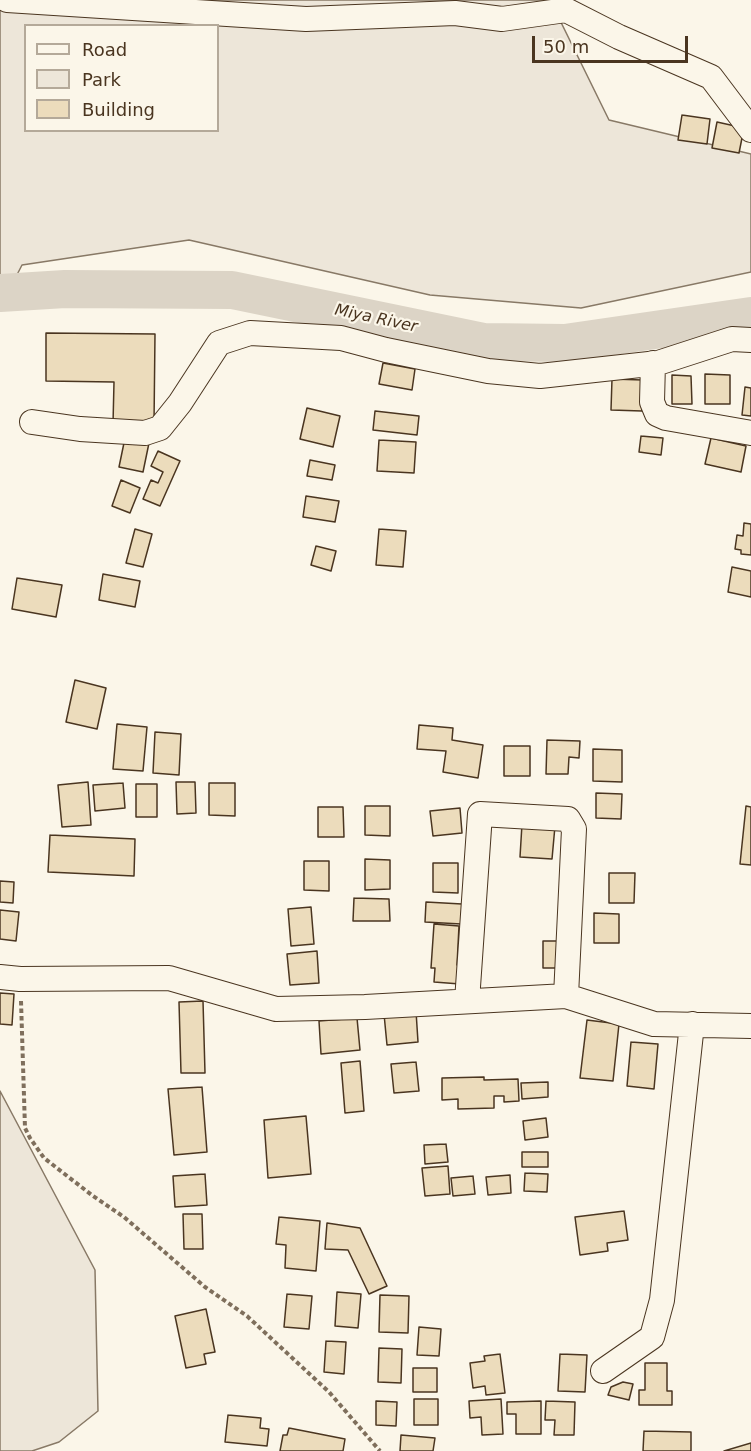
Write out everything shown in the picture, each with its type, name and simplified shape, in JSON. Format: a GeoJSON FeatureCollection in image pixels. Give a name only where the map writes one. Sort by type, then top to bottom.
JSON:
{"type":"FeatureCollection","features":[{"type":"Feature","properties":{"kind":"street"},"geometry":{"type":"LineString","coordinates":[[7,0],[306,19],[455,13],[502,19],[566,10],[619,37],[711,77],[751,130]]}},
{"type":"Feature","properties":{"kind":"street"},"geometry":{"type":"LineString","coordinates":[[32,422],[80,429],[145,433],[160,428],[180,403],[219,343],[250,333],[341,338],[386,350],[488,370],[540,376],[653,363],[732,339],[751,340]]}},
{"type":"Feature","properties":{"kind":"street"},"geometry":{"type":"LineString","coordinates":[[653,363],[652,402],[657,414],[666,418],[751,433]]}},
{"type":"Feature","properties":{"kind":"street"},"geometry":{"type":"LineString","coordinates":[[467,1001],[480,814],[568,819],[574,829],[566,996]]}},
{"type":"Feature","properties":{"kind":"street"},"geometry":{"type":"LineString","coordinates":[[10,978],[169,978],[276,1009],[365,1007],[566,996],[654,1024],[751,1026]]}},
{"type":"Feature","properties":{"kind":"street"},"geometry":{"type":"LineString","coordinates":[[603,1371],[652,1337],[662,1300],[692,1024]]}},
{"type":"Feature","properties":{"kind":"path"},"geometry":{"type":"LineString","coordinates":[[10,978],[25,1128],[44,1158],[124,1217],[206,1287],[248,1316],[329,1392],[380,1451]]}},
{"type":"Feature","properties":{"kind":"green space"},"geometry":{"type":"Polygon","coordinates":[[[0,0],[550,0],[609,120],[751,154],[751,272],[581,308],[430,295],[189,240],[22,265],[0,308],[0,0]]]}},
{"type":"Feature","properties":{"kind":"green space"},"geometry":{"type":"Polygon","coordinates":[[[0,1091],[95,1270],[98,1411],[59,1442],[32,1451],[0,1451],[0,1091]]]}},
{"type":"Feature","properties":{"kind":"building"},"geometry":{"type":"Polygon","coordinates":[[[682,115],[710,119],[707,144],[678,140],[682,115]]]}},
{"type":"Feature","properties":{"kind":"building"},"geometry":{"type":"Polygon","coordinates":[[[717,122],[744,128],[739,153],[712,148],[717,122]]]}},
{"type":"Feature","properties":{"kind":"building"},"geometry":{"type":"Polygon","coordinates":[[[46,333],[155,334],[154,424],[113,424],[114,382],[46,381],[46,333]]]}},
{"type":"Feature","properties":{"kind":"building"},"geometry":{"type":"Polygon","coordinates":[[[383,363],[415,369],[412,390],[379,384],[383,363]]]}},
{"type":"Feature","properties":{"kind":"building"},"geometry":{"type":"Polygon","coordinates":[[[705,374],[730,375],[730,404],[705,404],[705,374]]]}},
{"type":"Feature","properties":{"kind":"building"},"geometry":{"type":"Polygon","coordinates":[[[672,375],[691,376],[692,404],[672,404],[672,375]]]}},
{"type":"Feature","properties":{"kind":"building"},"geometry":{"type":"Polygon","coordinates":[[[612,379],[643,380],[642,411],[611,410],[612,379]]]}},
{"type":"Feature","properties":{"kind":"building"},"geometry":{"type":"Polygon","coordinates":[[[745,387],[751,388],[751,416],[742,415],[745,387]]]}},
{"type":"Feature","properties":{"kind":"building"},"geometry":{"type":"Polygon","coordinates":[[[307,408],[340,416],[333,447],[300,439],[307,408]]]}},
{"type":"Feature","properties":{"kind":"building"},"geometry":{"type":"Polygon","coordinates":[[[375,411],[419,416],[417,435],[373,430],[375,411]]]}},
{"type":"Feature","properties":{"kind":"building"},"geometry":{"type":"Polygon","coordinates":[[[641,436],[663,438],[661,455],[639,452],[641,436]]]}},
{"type":"Feature","properties":{"kind":"building"},"geometry":{"type":"Polygon","coordinates":[[[125,438],[149,443],[143,472],[119,467],[125,438]]]}},
{"type":"Feature","properties":{"kind":"building"},"geometry":{"type":"Polygon","coordinates":[[[711,438],[746,446],[741,472],[705,464],[711,438]]]}},
{"type":"Feature","properties":{"kind":"building"},"geometry":{"type":"Polygon","coordinates":[[[379,440],[416,442],[414,473],[377,471],[379,440]]]}},
{"type":"Feature","properties":{"kind":"building"},"geometry":{"type":"Polygon","coordinates":[[[158,451],[180,461],[160,506],[143,499],[151,480],[158,483],[163,472],[151,466],[158,451]]]}},
{"type":"Feature","properties":{"kind":"building"},"geometry":{"type":"Polygon","coordinates":[[[310,460],[335,465],[332,480],[307,476],[310,460]]]}},
{"type":"Feature","properties":{"kind":"building"},"geometry":{"type":"Polygon","coordinates":[[[121,480],[140,488],[130,513],[112,506],[121,480]]]}},
{"type":"Feature","properties":{"kind":"building"},"geometry":{"type":"Polygon","coordinates":[[[306,496],[339,501],[335,522],[303,517],[306,496]]]}},
{"type":"Feature","properties":{"kind":"building"},"geometry":{"type":"Polygon","coordinates":[[[744,523],[751,524],[751,555],[741,554],[741,550],[735,549],[737,535],[743,536],[744,523]]]}},
{"type":"Feature","properties":{"kind":"building"},"geometry":{"type":"Polygon","coordinates":[[[135,529],[152,534],[143,567],[126,563],[135,529]]]}},
{"type":"Feature","properties":{"kind":"building"},"geometry":{"type":"Polygon","coordinates":[[[379,529],[406,531],[403,567],[376,565],[379,529]]]}},
{"type":"Feature","properties":{"kind":"building"},"geometry":{"type":"Polygon","coordinates":[[[316,546],[336,551],[331,571],[311,565],[316,546]]]}},
{"type":"Feature","properties":{"kind":"building"},"geometry":{"type":"Polygon","coordinates":[[[732,567],[751,571],[751,597],[728,592],[732,567]]]}},
{"type":"Feature","properties":{"kind":"building"},"geometry":{"type":"Polygon","coordinates":[[[103,574],[140,581],[135,607],[99,600],[103,574]]]}},
{"type":"Feature","properties":{"kind":"building"},"geometry":{"type":"Polygon","coordinates":[[[17,578],[62,585],[56,617],[12,609],[17,578]]]}},
{"type":"Feature","properties":{"kind":"building"},"geometry":{"type":"Polygon","coordinates":[[[75,680],[106,688],[97,729],[66,722],[75,680]]]}},
{"type":"Feature","properties":{"kind":"building"},"geometry":{"type":"Polygon","coordinates":[[[117,724],[147,727],[143,771],[113,769],[117,724]]]}},
{"type":"Feature","properties":{"kind":"building"},"geometry":{"type":"Polygon","coordinates":[[[419,725],[453,728],[452,740],[483,745],[478,778],[443,772],[446,751],[417,749],[419,725]]]}},
{"type":"Feature","properties":{"kind":"building"},"geometry":{"type":"Polygon","coordinates":[[[155,732],[181,734],[179,775],[153,773],[155,732]]]}},
{"type":"Feature","properties":{"kind":"building"},"geometry":{"type":"Polygon","coordinates":[[[547,740],[580,741],[579,758],[569,757],[568,774],[546,774],[547,740]]]}},
{"type":"Feature","properties":{"kind":"building"},"geometry":{"type":"Polygon","coordinates":[[[504,746],[530,746],[530,776],[504,776],[504,746]]]}},
{"type":"Feature","properties":{"kind":"building"},"geometry":{"type":"Polygon","coordinates":[[[593,749],[622,750],[622,782],[593,781],[593,749]]]}},
{"type":"Feature","properties":{"kind":"building"},"geometry":{"type":"Polygon","coordinates":[[[88,782],[91,825],[62,827],[58,785],[88,782]]]}},
{"type":"Feature","properties":{"kind":"building"},"geometry":{"type":"Polygon","coordinates":[[[176,782],[195,782],[196,813],[177,814],[176,782]]]}},
{"type":"Feature","properties":{"kind":"building"},"geometry":{"type":"Polygon","coordinates":[[[123,783],[125,808],[95,811],[93,785],[123,783]]]}},
{"type":"Feature","properties":{"kind":"building"},"geometry":{"type":"Polygon","coordinates":[[[209,783],[235,783],[235,816],[209,815],[209,783]]]}},
{"type":"Feature","properties":{"kind":"building"},"geometry":{"type":"Polygon","coordinates":[[[136,784],[157,784],[157,817],[136,817],[136,784]]]}},
{"type":"Feature","properties":{"kind":"building"},"geometry":{"type":"Polygon","coordinates":[[[596,793],[622,794],[621,819],[596,818],[596,793]]]}},
{"type":"Feature","properties":{"kind":"building"},"geometry":{"type":"Polygon","coordinates":[[[365,806],[390,806],[390,836],[365,835],[365,806]]]}},
{"type":"Feature","properties":{"kind":"building"},"geometry":{"type":"Polygon","coordinates":[[[746,806],[751,807],[751,865],[740,864],[746,806]]]}},
{"type":"Feature","properties":{"kind":"building"},"geometry":{"type":"Polygon","coordinates":[[[318,807],[343,807],[344,837],[318,837],[318,807]]]}},
{"type":"Feature","properties":{"kind":"building"},"geometry":{"type":"Polygon","coordinates":[[[460,808],[462,833],[433,836],[430,811],[460,808]]]}},
{"type":"Feature","properties":{"kind":"building"},"geometry":{"type":"Polygon","coordinates":[[[522,824],[555,826],[552,859],[520,857],[522,824]]]}},
{"type":"Feature","properties":{"kind":"building"},"geometry":{"type":"Polygon","coordinates":[[[50,835],[135,839],[134,876],[48,872],[50,835]]]}},
{"type":"Feature","properties":{"kind":"building"},"geometry":{"type":"Polygon","coordinates":[[[365,859],[390,860],[390,889],[365,890],[365,859]]]}},
{"type":"Feature","properties":{"kind":"building"},"geometry":{"type":"Polygon","coordinates":[[[304,861],[329,861],[329,891],[304,890],[304,861]]]}},
{"type":"Feature","properties":{"kind":"building"},"geometry":{"type":"Polygon","coordinates":[[[433,863],[458,863],[458,893],[433,892],[433,863]]]}},
{"type":"Feature","properties":{"kind":"building"},"geometry":{"type":"Polygon","coordinates":[[[609,873],[635,873],[634,903],[609,903],[609,873]]]}},
{"type":"Feature","properties":{"kind":"building"},"geometry":{"type":"Polygon","coordinates":[[[0,881],[14,882],[13,903],[0,902],[0,881]]]}},
{"type":"Feature","properties":{"kind":"building"},"geometry":{"type":"Polygon","coordinates":[[[354,898],[389,899],[390,921],[353,921],[354,898]]]}},
{"type":"Feature","properties":{"kind":"building"},"geometry":{"type":"Polygon","coordinates":[[[426,902],[462,904],[461,924],[425,922],[426,902]]]}},
{"type":"Feature","properties":{"kind":"building"},"geometry":{"type":"Polygon","coordinates":[[[311,907],[314,944],[291,946],[288,909],[311,907]]]}},
{"type":"Feature","properties":{"kind":"building"},"geometry":{"type":"Polygon","coordinates":[[[0,910],[19,912],[16,941],[0,939],[0,910]]]}},
{"type":"Feature","properties":{"kind":"building"},"geometry":{"type":"Polygon","coordinates":[[[594,913],[619,914],[619,943],[594,943],[594,913]]]}},
{"type":"Feature","properties":{"kind":"building"},"geometry":{"type":"Polygon","coordinates":[[[434,924],[459,926],[457,965],[462,965],[460,984],[434,982],[435,968],[431,968],[434,924]]]}},
{"type":"Feature","properties":{"kind":"building"},"geometry":{"type":"Polygon","coordinates":[[[543,941],[560,941],[560,968],[543,968],[543,941]]]}},
{"type":"Feature","properties":{"kind":"building"},"geometry":{"type":"Polygon","coordinates":[[[317,951],[319,983],[290,985],[287,954],[317,951]]]}},
{"type":"Feature","properties":{"kind":"building"},"geometry":{"type":"Polygon","coordinates":[[[0,993],[14,994],[12,1025],[0,1024],[0,993]]]}},
{"type":"Feature","properties":{"kind":"building"},"geometry":{"type":"Polygon","coordinates":[[[203,1001],[205,1073],[181,1073],[179,1002],[203,1001]]]}},
{"type":"Feature","properties":{"kind":"building"},"geometry":{"type":"Polygon","coordinates":[[[416,1011],[418,1042],[387,1045],[384,1014],[416,1011]]]}},
{"type":"Feature","properties":{"kind":"building"},"geometry":{"type":"Polygon","coordinates":[[[357,1018],[360,1050],[321,1054],[319,1021],[357,1018]]]}},
{"type":"Feature","properties":{"kind":"building"},"geometry":{"type":"Polygon","coordinates":[[[587,1020],[619,1024],[613,1081],[580,1078],[587,1020]]]}},
{"type":"Feature","properties":{"kind":"building"},"geometry":{"type":"Polygon","coordinates":[[[631,1042],[658,1044],[654,1089],[627,1086],[631,1042]]]}},
{"type":"Feature","properties":{"kind":"building"},"geometry":{"type":"Polygon","coordinates":[[[360,1061],[364,1111],[345,1113],[341,1063],[360,1061]]]}},
{"type":"Feature","properties":{"kind":"building"},"geometry":{"type":"Polygon","coordinates":[[[416,1062],[419,1091],[394,1093],[391,1064],[416,1062]]]}},
{"type":"Feature","properties":{"kind":"building"},"geometry":{"type":"Polygon","coordinates":[[[484,1077],[484,1080],[518,1079],[519,1101],[504,1102],[504,1096],[494,1096],[494,1108],[458,1109],[458,1099],[442,1100],[442,1078],[484,1077]]]}},
{"type":"Feature","properties":{"kind":"building"},"geometry":{"type":"Polygon","coordinates":[[[548,1082],[548,1097],[522,1099],[521,1083],[548,1082]]]}},
{"type":"Feature","properties":{"kind":"building"},"geometry":{"type":"Polygon","coordinates":[[[202,1087],[207,1152],[174,1155],[168,1089],[202,1087]]]}},
{"type":"Feature","properties":{"kind":"building"},"geometry":{"type":"Polygon","coordinates":[[[306,1116],[311,1174],[268,1178],[264,1120],[306,1116]]]}},
{"type":"Feature","properties":{"kind":"building"},"geometry":{"type":"Polygon","coordinates":[[[546,1118],[548,1137],[525,1140],[523,1121],[546,1118]]]}},
{"type":"Feature","properties":{"kind":"building"},"geometry":{"type":"Polygon","coordinates":[[[446,1144],[448,1162],[425,1164],[424,1145],[446,1144]]]}},
{"type":"Feature","properties":{"kind":"building"},"geometry":{"type":"Polygon","coordinates":[[[522,1152],[548,1152],[548,1167],[522,1167],[522,1152]]]}},
{"type":"Feature","properties":{"kind":"building"},"geometry":{"type":"Polygon","coordinates":[[[448,1166],[450,1194],[425,1196],[422,1168],[448,1166]]]}},
{"type":"Feature","properties":{"kind":"building"},"geometry":{"type":"Polygon","coordinates":[[[525,1173],[548,1174],[547,1192],[524,1191],[525,1173]]]}},
{"type":"Feature","properties":{"kind":"building"},"geometry":{"type":"Polygon","coordinates":[[[205,1174],[207,1205],[175,1207],[173,1176],[205,1174]]]}},
{"type":"Feature","properties":{"kind":"building"},"geometry":{"type":"Polygon","coordinates":[[[510,1175],[511,1193],[488,1195],[486,1177],[510,1175]]]}},
{"type":"Feature","properties":{"kind":"building"},"geometry":{"type":"Polygon","coordinates":[[[473,1176],[475,1194],[453,1196],[451,1178],[473,1176]]]}},
{"type":"Feature","properties":{"kind":"building"},"geometry":{"type":"Polygon","coordinates":[[[624,1211],[628,1240],[607,1243],[608,1251],[580,1255],[575,1217],[624,1211]]]}},
{"type":"Feature","properties":{"kind":"building"},"geometry":{"type":"Polygon","coordinates":[[[183,1214],[202,1214],[203,1249],[184,1249],[183,1214]]]}},
{"type":"Feature","properties":{"kind":"building"},"geometry":{"type":"Polygon","coordinates":[[[279,1217],[320,1221],[316,1271],[285,1268],[286,1245],[276,1244],[279,1217]]]}},
{"type":"Feature","properties":{"kind":"building"},"geometry":{"type":"Polygon","coordinates":[[[327,1223],[360,1228],[387,1286],[369,1294],[348,1250],[325,1249],[327,1223]]]}},
{"type":"Feature","properties":{"kind":"building"},"geometry":{"type":"Polygon","coordinates":[[[337,1292],[361,1294],[358,1328],[335,1326],[337,1292]]]}},
{"type":"Feature","properties":{"kind":"building"},"geometry":{"type":"Polygon","coordinates":[[[287,1294],[312,1296],[309,1329],[284,1327],[287,1294]]]}},
{"type":"Feature","properties":{"kind":"building"},"geometry":{"type":"Polygon","coordinates":[[[380,1295],[409,1296],[408,1333],[379,1332],[380,1295]]]}},
{"type":"Feature","properties":{"kind":"building"},"geometry":{"type":"Polygon","coordinates":[[[206,1309],[215,1352],[204,1354],[206,1364],[186,1368],[175,1316],[206,1309]]]}},
{"type":"Feature","properties":{"kind":"building"},"geometry":{"type":"Polygon","coordinates":[[[419,1327],[441,1329],[439,1356],[417,1355],[419,1327]]]}},
{"type":"Feature","properties":{"kind":"building"},"geometry":{"type":"Polygon","coordinates":[[[326,1341],[346,1342],[344,1374],[324,1372],[326,1341]]]}},
{"type":"Feature","properties":{"kind":"building"},"geometry":{"type":"Polygon","coordinates":[[[379,1348],[402,1349],[401,1383],[378,1382],[379,1348]]]}},
{"type":"Feature","properties":{"kind":"building"},"geometry":{"type":"Polygon","coordinates":[[[500,1354],[505,1393],[486,1395],[485,1386],[473,1388],[470,1363],[485,1361],[484,1356],[500,1354]]]}},
{"type":"Feature","properties":{"kind":"building"},"geometry":{"type":"Polygon","coordinates":[[[560,1354],[587,1355],[585,1392],[558,1391],[560,1354]]]}},
{"type":"Feature","properties":{"kind":"building"},"geometry":{"type":"Polygon","coordinates":[[[645,1363],[667,1363],[667,1391],[672,1391],[672,1405],[639,1405],[639,1390],[645,1390],[645,1363]]]}},
{"type":"Feature","properties":{"kind":"building"},"geometry":{"type":"Polygon","coordinates":[[[413,1368],[437,1368],[437,1392],[413,1392],[413,1368]]]}},
{"type":"Feature","properties":{"kind":"building"},"geometry":{"type":"Polygon","coordinates":[[[623,1382],[633,1384],[629,1400],[608,1395],[611,1387],[623,1382]]]}},
{"type":"Feature","properties":{"kind":"building"},"geometry":{"type":"Polygon","coordinates":[[[414,1399],[438,1399],[438,1425],[414,1425],[414,1399]]]}},
{"type":"Feature","properties":{"kind":"building"},"geometry":{"type":"Polygon","coordinates":[[[501,1399],[503,1434],[482,1435],[481,1417],[470,1418],[469,1401],[501,1399]]]}},
{"type":"Feature","properties":{"kind":"building"},"geometry":{"type":"Polygon","coordinates":[[[376,1401],[397,1402],[396,1426],[376,1425],[376,1401]]]}},
{"type":"Feature","properties":{"kind":"building"},"geometry":{"type":"Polygon","coordinates":[[[541,1401],[541,1434],[516,1434],[516,1414],[507,1414],[507,1402],[541,1401]]]}},
{"type":"Feature","properties":{"kind":"building"},"geometry":{"type":"Polygon","coordinates":[[[546,1401],[575,1402],[574,1435],[554,1435],[555,1420],[545,1420],[546,1401]]]}},
{"type":"Feature","properties":{"kind":"building"},"geometry":{"type":"Polygon","coordinates":[[[228,1415],[261,1418],[260,1428],[269,1429],[267,1446],[225,1442],[228,1415]]]}},
{"type":"Feature","properties":{"kind":"building"},"geometry":{"type":"Polygon","coordinates":[[[289,1428],[345,1439],[343,1451],[280,1451],[283,1435],[287,1435],[289,1428]]]}},
{"type":"Feature","properties":{"kind":"building"},"geometry":{"type":"Polygon","coordinates":[[[644,1431],[691,1432],[691,1451],[643,1451],[644,1431]]]}},
{"type":"Feature","properties":{"kind":"building"},"geometry":{"type":"Polygon","coordinates":[[[401,1435],[435,1438],[433,1451],[400,1451],[401,1435]]]}},
{"type":"Feature","properties":{"kind":"building"},"geometry":{"type":"Polygon","coordinates":[[[751,1443],[751,1451],[724,1451],[751,1443]]]}},
{"type":"Feature","properties":{"kind":"waterway","name":"Miya River"},"geometry":{"type":"LineString","coordinates":[[0,293],[65,289],[232,290],[484,342],[565,343],[751,316]]}}]}
